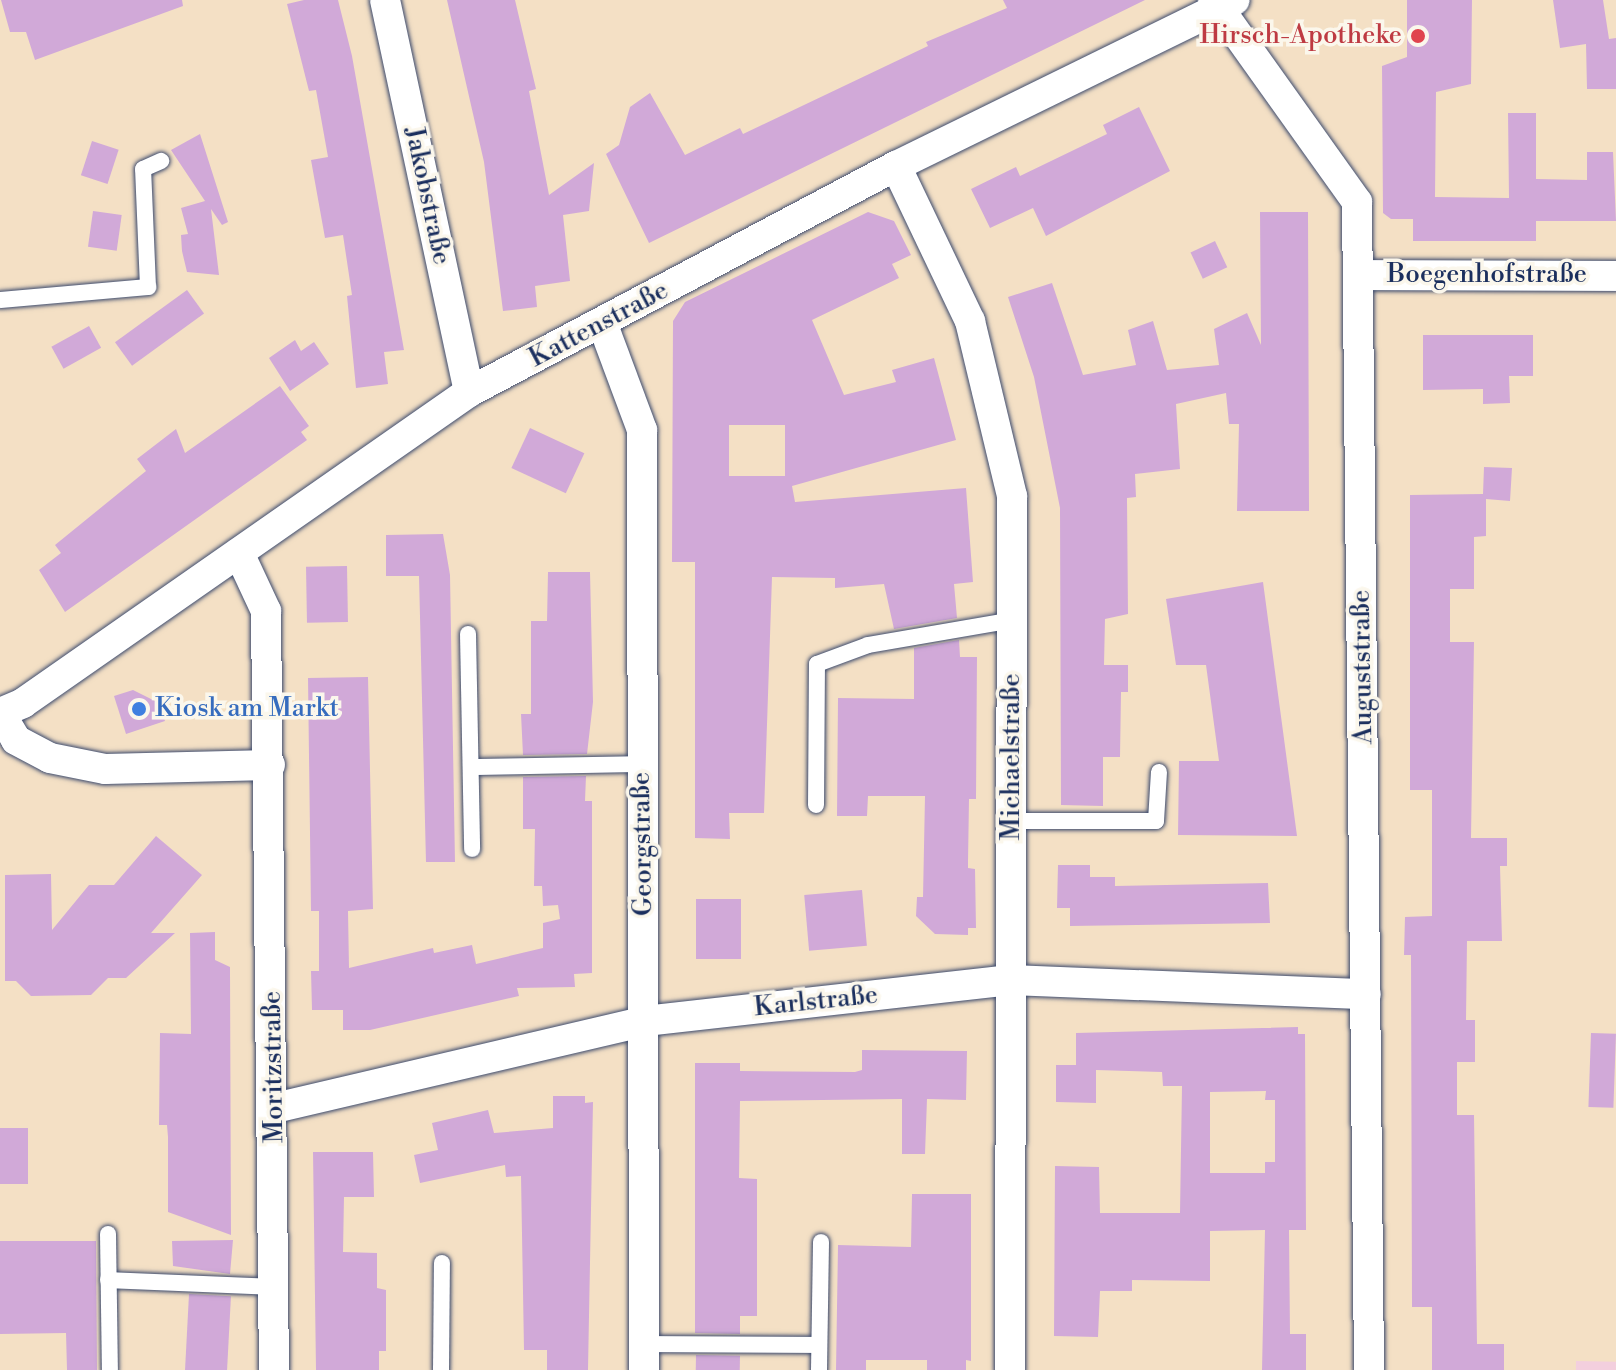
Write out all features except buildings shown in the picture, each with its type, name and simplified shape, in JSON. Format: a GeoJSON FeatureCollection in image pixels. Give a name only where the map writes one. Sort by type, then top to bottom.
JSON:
{"type":"FeatureCollection","features":[{"type":"Feature","properties":{"kind":"street","name":"Jakobstraße"},"geometry":{"type":"LineString","coordinates":[[385,0],[469,392]]}},
{"type":"Feature","properties":{"kind":"street","name":"Kattenstraße"},"geometry":{"type":"LineString","coordinates":[[0,713],[23,703],[239,553],[331,484],[469,392],[603,325],[896,166],[1222,3]]}},
{"type":"Feature","properties":{"kind":"street","name":"Auguststraße"},"geometry":{"type":"LineString","coordinates":[[1222,3],[1357,202],[1369,1370]]}},
{"type":"Feature","properties":{"kind":"street","name":"Michaelstraße"},"geometry":{"type":"LineString","coordinates":[[896,166],[970,321],[1012,496],[1010,1370]]}},
{"type":"Feature","properties":{"kind":"street","name":"Boegenhofstraße"},"geometry":{"type":"LineString","coordinates":[[1359,275],[1616,276]]}},
{"type":"Feature","properties":{"kind":"street","name":"Georgstraße"},"geometry":{"type":"LineString","coordinates":[[603,325],[642,430],[644,1357]]}},
{"type":"Feature","properties":{"kind":"street","name":"Moritzstraße"},"geometry":{"type":"LineString","coordinates":[[239,553],[266,611],[275,1108],[274,1370]]}},
{"type":"Feature","properties":{"kind":"street"},"geometry":{"type":"LineString","coordinates":[[0,713],[16,740],[50,758],[105,769],[270,765]]}},
{"type":"Feature","properties":{"kind":"street","name":"Karlstraße"},"geometry":{"type":"LineString","coordinates":[[275,1108],[645,1021],[1011,980],[1366,994]]}},
{"type":"Feature","properties":{"kind":"lane"},"geometry":{"type":"LineString","coordinates":[[0,300],[148,287],[143,169],[161,161]]}},
{"type":"Feature","properties":{"kind":"lane"},"geometry":{"type":"LineString","coordinates":[[816,805],[817,664],[868,645],[1012,620]]}},
{"type":"Feature","properties":{"kind":"lane"},"geometry":{"type":"LineString","coordinates":[[468,634],[472,849]]}},
{"type":"Feature","properties":{"kind":"lane"},"geometry":{"type":"LineString","coordinates":[[471,767],[642,764]]}},
{"type":"Feature","properties":{"kind":"lane"},"geometry":{"type":"LineString","coordinates":[[1011,821],[1156,821],[1159,772]]}},
{"type":"Feature","properties":{"kind":"lane"},"geometry":{"type":"LineString","coordinates":[[108,1234],[110,1370]]}},
{"type":"Feature","properties":{"kind":"lane"},"geometry":{"type":"LineString","coordinates":[[819,1370],[821,1242]]}},
{"type":"Feature","properties":{"kind":"lane"},"geometry":{"type":"LineString","coordinates":[[441,1370],[442,1263]]}},
{"type":"Feature","properties":{"kind":"lane"},"geometry":{"type":"LineString","coordinates":[[108,1280],[274,1287]]}},
{"type":"Feature","properties":{"kind":"lane"},"geometry":{"type":"LineString","coordinates":[[644,1357],[819,1345]]}},
{"type":"Feature","properties":{"kind":"shaded area"},"geometry":{"type":"Polygon","coordinates":[[[1576,1361],[1616,1362],[1616,1370],[1576,1370],[1576,1361]]]}},
{"type":"Feature","properties":{"kind":"place","name":"Hirsch-Apotheke"},"geometry":{"type":"Point","coordinates":[1418,36]}},
{"type":"Feature","properties":{"kind":"place","name":"Kiosk am Markt"},"geometry":{"type":"Point","coordinates":[139,709]}}]}
